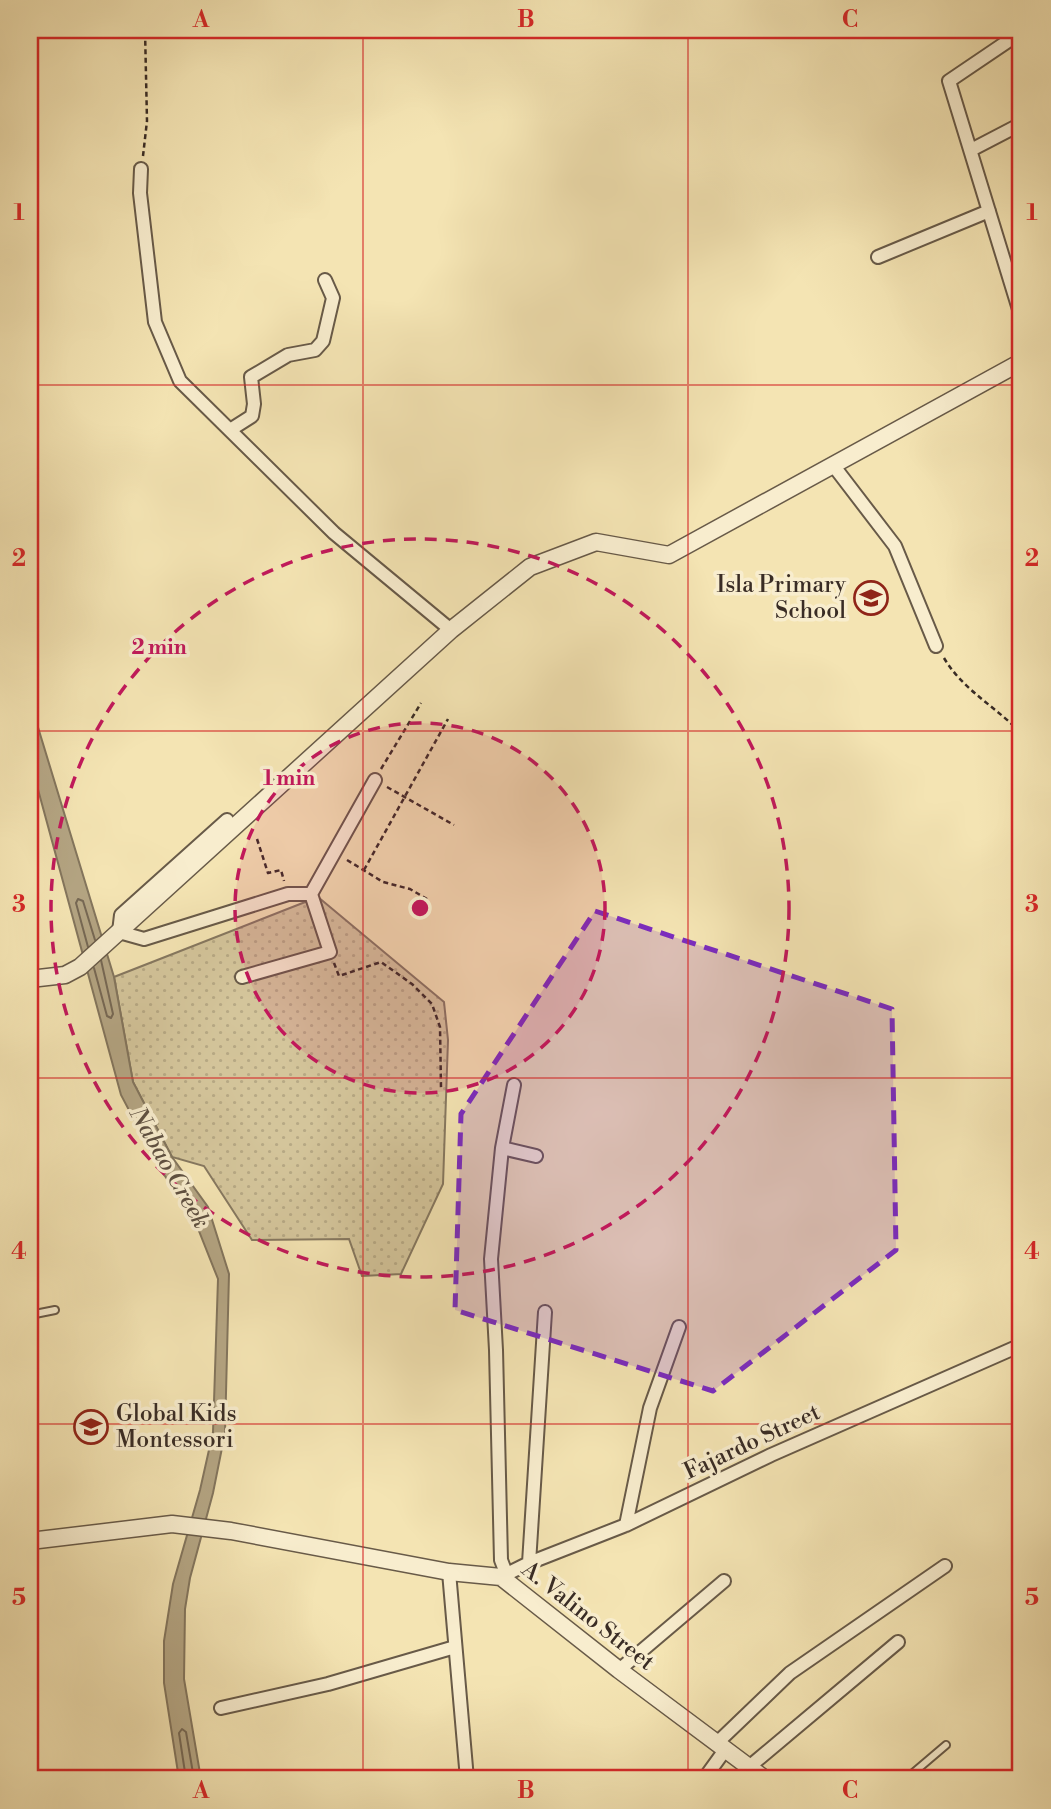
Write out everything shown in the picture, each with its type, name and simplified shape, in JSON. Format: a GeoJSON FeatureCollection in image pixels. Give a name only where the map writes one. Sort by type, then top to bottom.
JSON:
{"type":"FeatureCollection","features":[{"type":"Feature","properties":{"kind":"street"},"geometry":{"type":"LineString","coordinates":[[1013,30],[1014,37],[949,80],[1021,316]]}},
{"type":"Feature","properties":{"kind":"street"},"geometry":{"type":"LineString","coordinates":[[971,150],[1021,124]]}},
{"type":"Feature","properties":{"kind":"street"},"geometry":{"type":"LineString","coordinates":[[142,169],[140,194],[155,322],[180,381],[334,533],[452,630]]}},
{"type":"Feature","properties":{"kind":"street"},"geometry":{"type":"LineString","coordinates":[[878,257],[989,211]]}},
{"type":"Feature","properties":{"kind":"street"},"geometry":{"type":"LineString","coordinates":[[230,430],[252,416],[254,404],[251,377],[288,355],[315,350],[323,341],[333,298],[325,280]]}},
{"type":"Feature","properties":{"kind":"street"},"geometry":{"type":"LineString","coordinates":[[30,979],[65,975],[80,967],[452,630],[530,567],[596,542],[669,555],[1021,362]]}},
{"type":"Feature","properties":{"kind":"street"},"geometry":{"type":"LineString","coordinates":[[833,465],[895,546],[936,646]]}},
{"type":"Feature","properties":{"kind":"street"},"geometry":{"type":"LineString","coordinates":[[242,977],[330,952],[311,894],[375,780]]}},
{"type":"Feature","properties":{"kind":"street"},"geometry":{"type":"LineString","coordinates":[[113,938],[121,915],[227,820]]}},
{"type":"Feature","properties":{"kind":"street"},"geometry":{"type":"LineString","coordinates":[[113,938],[144,939],[288,894],[311,894]]}},
{"type":"Feature","properties":{"kind":"street"},"geometry":{"type":"LineString","coordinates":[[504,1575],[500,1560],[496,1350],[491,1259],[502,1148],[513,1085]]}},
{"type":"Feature","properties":{"kind":"street"},"geometry":{"type":"LineString","coordinates":[[502,1148],[536,1156]]}},
{"type":"Feature","properties":{"kind":"street"},"geometry":{"type":"LineString","coordinates":[[529,1563],[545,1312]]}},
{"type":"Feature","properties":{"kind":"street"},"geometry":{"type":"LineString","coordinates":[[626,1525],[650,1408],[679,1328]]}},
{"type":"Feature","properties":{"kind":"street","name":"Fajardo Street"},"geometry":{"type":"LineString","coordinates":[[504,1575],[626,1525],[771,1455],[1021,1345]]}},
{"type":"Feature","properties":{"kind":"street","name":"A. Valino Street"},"geometry":{"type":"LineString","coordinates":[[30,1541],[172,1524],[231,1531],[449,1572],[504,1575],[619,1670],[765,1779]]}},
{"type":"Feature","properties":{"kind":"street"},"geometry":{"type":"LineString","coordinates":[[704,1779],[721,1746],[790,1673],[945,1566]]}},
{"type":"Feature","properties":{"kind":"street"},"geometry":{"type":"LineString","coordinates":[[449,1572],[467,1779]]}},
{"type":"Feature","properties":{"kind":"street"},"geometry":{"type":"LineString","coordinates":[[619,1670],[724,1581]]}},
{"type":"Feature","properties":{"kind":"street"},"geometry":{"type":"LineString","coordinates":[[748,1767],[898,1642]]}},
{"type":"Feature","properties":{"kind":"street"},"geometry":{"type":"LineString","coordinates":[[221,1708],[328,1684],[455,1647]]}},
{"type":"Feature","properties":{"kind":"lane"},"geometry":{"type":"LineString","coordinates":[[30,1315],[55,1310]]}},
{"type":"Feature","properties":{"kind":"lane"},"geometry":{"type":"LineString","coordinates":[[906,1779],[946,1745]]}},
{"type":"Feature","properties":{"kind":"path"},"geometry":{"type":"LineString","coordinates":[[142,169],[147,121],[145,30]]}},
{"type":"Feature","properties":{"kind":"path"},"geometry":{"type":"LineString","coordinates":[[936,646],[953,674],[1021,733]]}},
{"type":"Feature","properties":{"kind":"path"},"geometry":{"type":"LineString","coordinates":[[421,703],[375,780],[454,825]]}},
{"type":"Feature","properties":{"kind":"path"},"geometry":{"type":"LineString","coordinates":[[364,870],[448,719]]}},
{"type":"Feature","properties":{"kind":"path"},"geometry":{"type":"LineString","coordinates":[[257,839],[268,873],[281,870],[288,894]]}},
{"type":"Feature","properties":{"kind":"path"},"geometry":{"type":"LineString","coordinates":[[335,853],[383,882],[410,889],[427,900]]}},
{"type":"Feature","properties":{"kind":"path"},"geometry":{"type":"LineString","coordinates":[[330,952],[339,976],[381,962],[412,984],[432,1004],[440,1027],[441,1088]]}},
{"type":"Feature","properties":{"kind":"highlighted area"},"geometry":{"type":"Polygon","coordinates":[[[595,911],[892,1009],[896,1250],[713,1391],[455,1310],[461,1114],[595,911]]]}},
{"type":"Feature","properties":{"kind":"shaded area"},"geometry":{"type":"Polygon","coordinates":[[[318,897],[444,1002],[448,1040],[443,1184],[401,1274],[362,1276],[349,1239],[252,1240],[204,1166],[172,1157],[133,1082],[114,977],[318,897]]]}},
{"type":"Feature","properties":{"kind":"water","name":"Nabao Creek"},"geometry":{"type":"Polygon","coordinates":[[[30,701],[114,977],[133,1082],[172,1157],[208,1207],[229,1274],[225,1433],[185,1609],[184,1679],[201,1779],[179,1779],[164,1683],[164,1641],[173,1584],[200,1490],[213,1432],[218,1279],[193,1216],[160,1169],[121,1095],[30,760],[30,701]]]}},
{"type":"Feature","properties":{"kind":"place","name":"Isla Primary School"},"geometry":{"type":"Point","coordinates":[871,598]}},
{"type":"Feature","properties":{"kind":"place","name":"Global Kids Montessori"},"geometry":{"type":"Point","coordinates":[91,1427]}}]}
